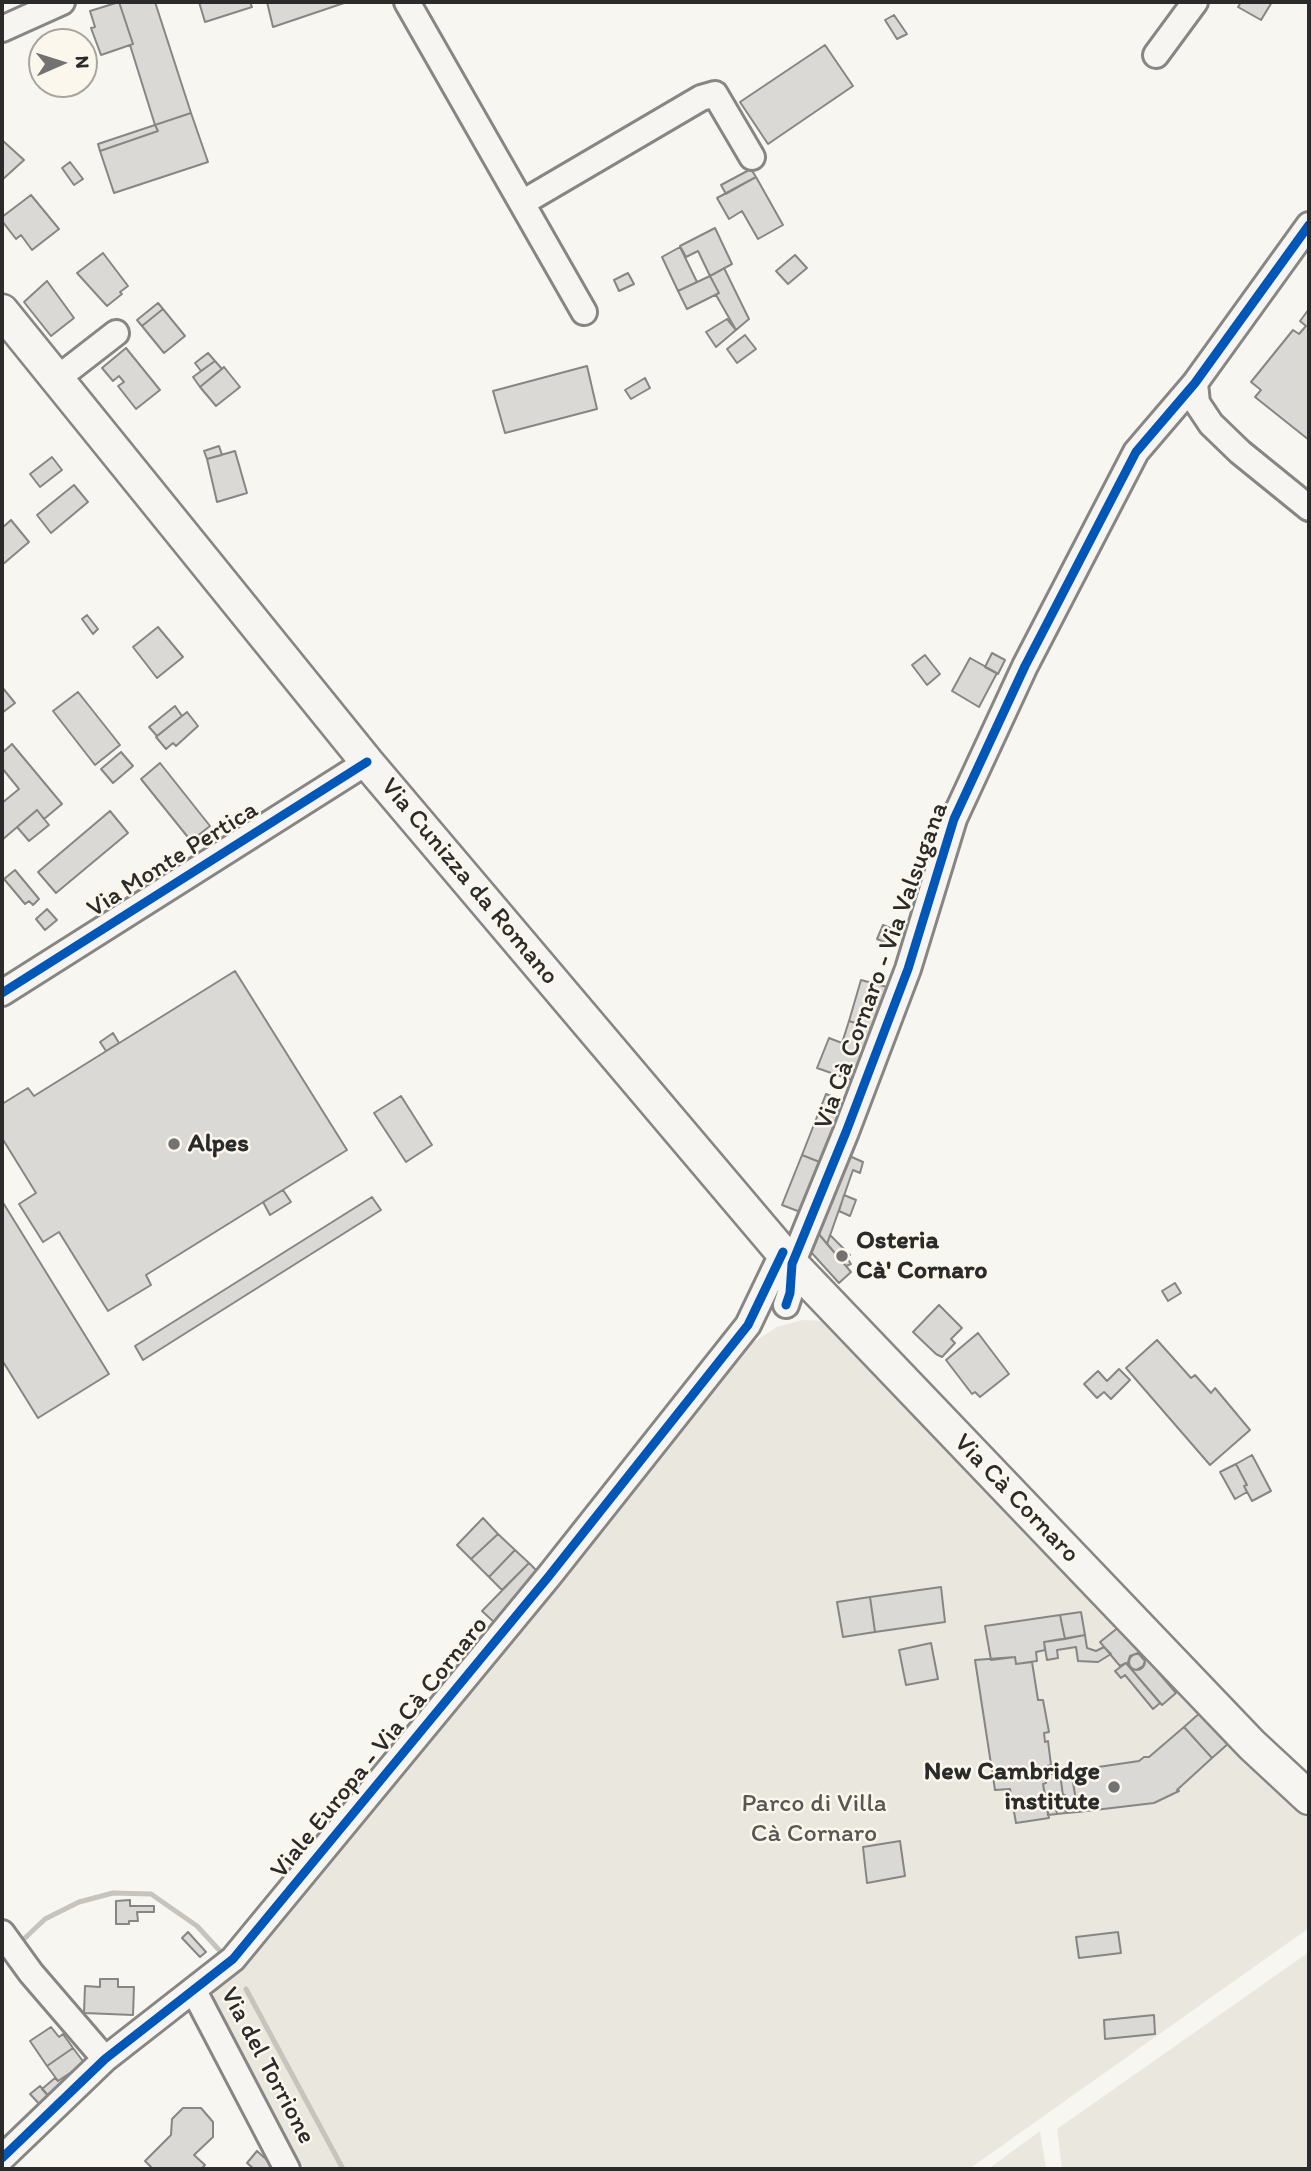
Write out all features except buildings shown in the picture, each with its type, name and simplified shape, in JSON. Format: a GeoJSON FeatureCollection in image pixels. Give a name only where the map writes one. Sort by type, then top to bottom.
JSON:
{"type":"FeatureCollection","features":[{"type":"Feature","properties":{"kind":"main road","name":"Via Cunizza da Romano"},"geometry":{"type":"LineString","coordinates":[[2,311],[367,762],[787,1258]]}},
{"type":"Feature","properties":{"kind":"main road","name":"Via Cà Cornaro"},"geometry":{"type":"LineString","coordinates":[[787,1258],[821,1297],[1252,1745],[1309,1798]]}},
{"type":"Feature","properties":{"kind":"street"},"geometry":{"type":"LineString","coordinates":[[2,29],[62,2]]}},
{"type":"Feature","properties":{"kind":"street"},"geometry":{"type":"LineString","coordinates":[[407,2],[584,312]]}},
{"type":"Feature","properties":{"kind":"street"},"geometry":{"type":"LineString","coordinates":[[1156,55],[1195,2]]}},
{"type":"Feature","properties":{"kind":"street"},"geometry":{"type":"LineString","coordinates":[[522,203],[701,97],[715,94],[752,157]]}},
{"type":"Feature","properties":{"kind":"street","name":"Via Cà Cornaro - Via Valsugana"},"geometry":{"type":"LineString","coordinates":[[787,1258],[846,1132],[908,969],[954,819],[1025,666],[1136,452],[1195,383],[1309,225]]}},
{"type":"Feature","properties":{"kind":"street"},"geometry":{"type":"LineString","coordinates":[[58,378],[116,333]]}},
{"type":"Feature","properties":{"kind":"street"},"geometry":{"type":"LineString","coordinates":[[1195,383],[1197,403],[1211,424],[1240,452],[1309,508]]}},
{"type":"Feature","properties":{"kind":"street","name":"Via Monte Pertica"},"geometry":{"type":"LineString","coordinates":[[2,993],[367,762]]}},
{"type":"Feature","properties":{"kind":"street"},"geometry":{"type":"LineString","coordinates":[[786,1305],[790,1293],[787,1258]]}},
{"type":"Feature","properties":{"kind":"street"},"geometry":{"type":"LineString","coordinates":[[748,1325],[787,1258]]}},
{"type":"Feature","properties":{"kind":"street"},"geometry":{"type":"LineString","coordinates":[[748,1325],[804,1298],[821,1297]]}},
{"type":"Feature","properties":{"kind":"street","name":"Viale Europa - Via Cà Cornaro"},"geometry":{"type":"LineString","coordinates":[[2,2158],[105,2059],[233,1959],[549,1576],[748,1325]]}},
{"type":"Feature","properties":{"kind":"street"},"geometry":{"type":"LineString","coordinates":[[2,1933],[30,1973],[105,2059]]}},
{"type":"Feature","properties":{"kind":"street","name":"Via del Torrione"},"geometry":{"type":"LineString","coordinates":[[194,1991],[287,2169]]}},
{"type":"Feature","properties":{"kind":"green space","name":"Parco di Villa Cà Cornaro"},"geometry":{"type":"Polygon","coordinates":[[[802,1320],[826,1321],[894,1387],[1029,1536],[1135,1647],[1258,1771],[1309,1816],[1309,1928],[969,2169],[304,2169],[213,1998],[215,1990],[248,1962],[365,1811],[740,1351],[777,1327],[802,1320]]]}},
{"type":"Feature","properties":{"kind":"green space"},"geometry":{"type":"Polygon","coordinates":[[[1309,1952],[1309,2169],[1062,2169],[1057,2129],[1309,1952]]]}},
{"type":"Feature","properties":{"kind":"green space"},"geometry":{"type":"Polygon","coordinates":[[[1040,2131],[1046,2169],[988,2169],[1040,2131]]]}},
{"type":"Feature","properties":{"kind":"waterway"},"geometry":{"type":"LineString","coordinates":[[25,1938],[45,1919],[79,1902],[113,1893],[151,1894],[197,1926],[221,1952]]}},
{"type":"Feature","properties":{"kind":"waterway"},"geometry":{"type":"LineString","coordinates":[[246,1989],[343,2169]]}},
{"type":"Feature","properties":{"kind":"cycle path"},"geometry":{"type":"LineString","coordinates":[[786,1305],[790,1293],[792,1264],[908,969],[954,819],[1025,666],[1136,452],[1195,383],[1309,225]]}},
{"type":"Feature","properties":{"kind":"cycle path"},"geometry":{"type":"LineString","coordinates":[[2,993],[367,762]]}},
{"type":"Feature","properties":{"kind":"cycle path"},"geometry":{"type":"LineString","coordinates":[[2,2158],[105,2059],[233,1959],[549,1576],[748,1325],[783,1252]]}},
{"type":"Feature","properties":{"kind":"place","name":"Alpes"},"geometry":{"type":"Point","coordinates":[174,1144]}},
{"type":"Feature","properties":{"kind":"place","name":"Osteria Cà' Cornaro"},"geometry":{"type":"Point","coordinates":[842,1256]}},
{"type":"Feature","properties":{"kind":"place","name":"New Cambridge institute"},"geometry":{"type":"Point","coordinates":[1114,1787]}}]}
